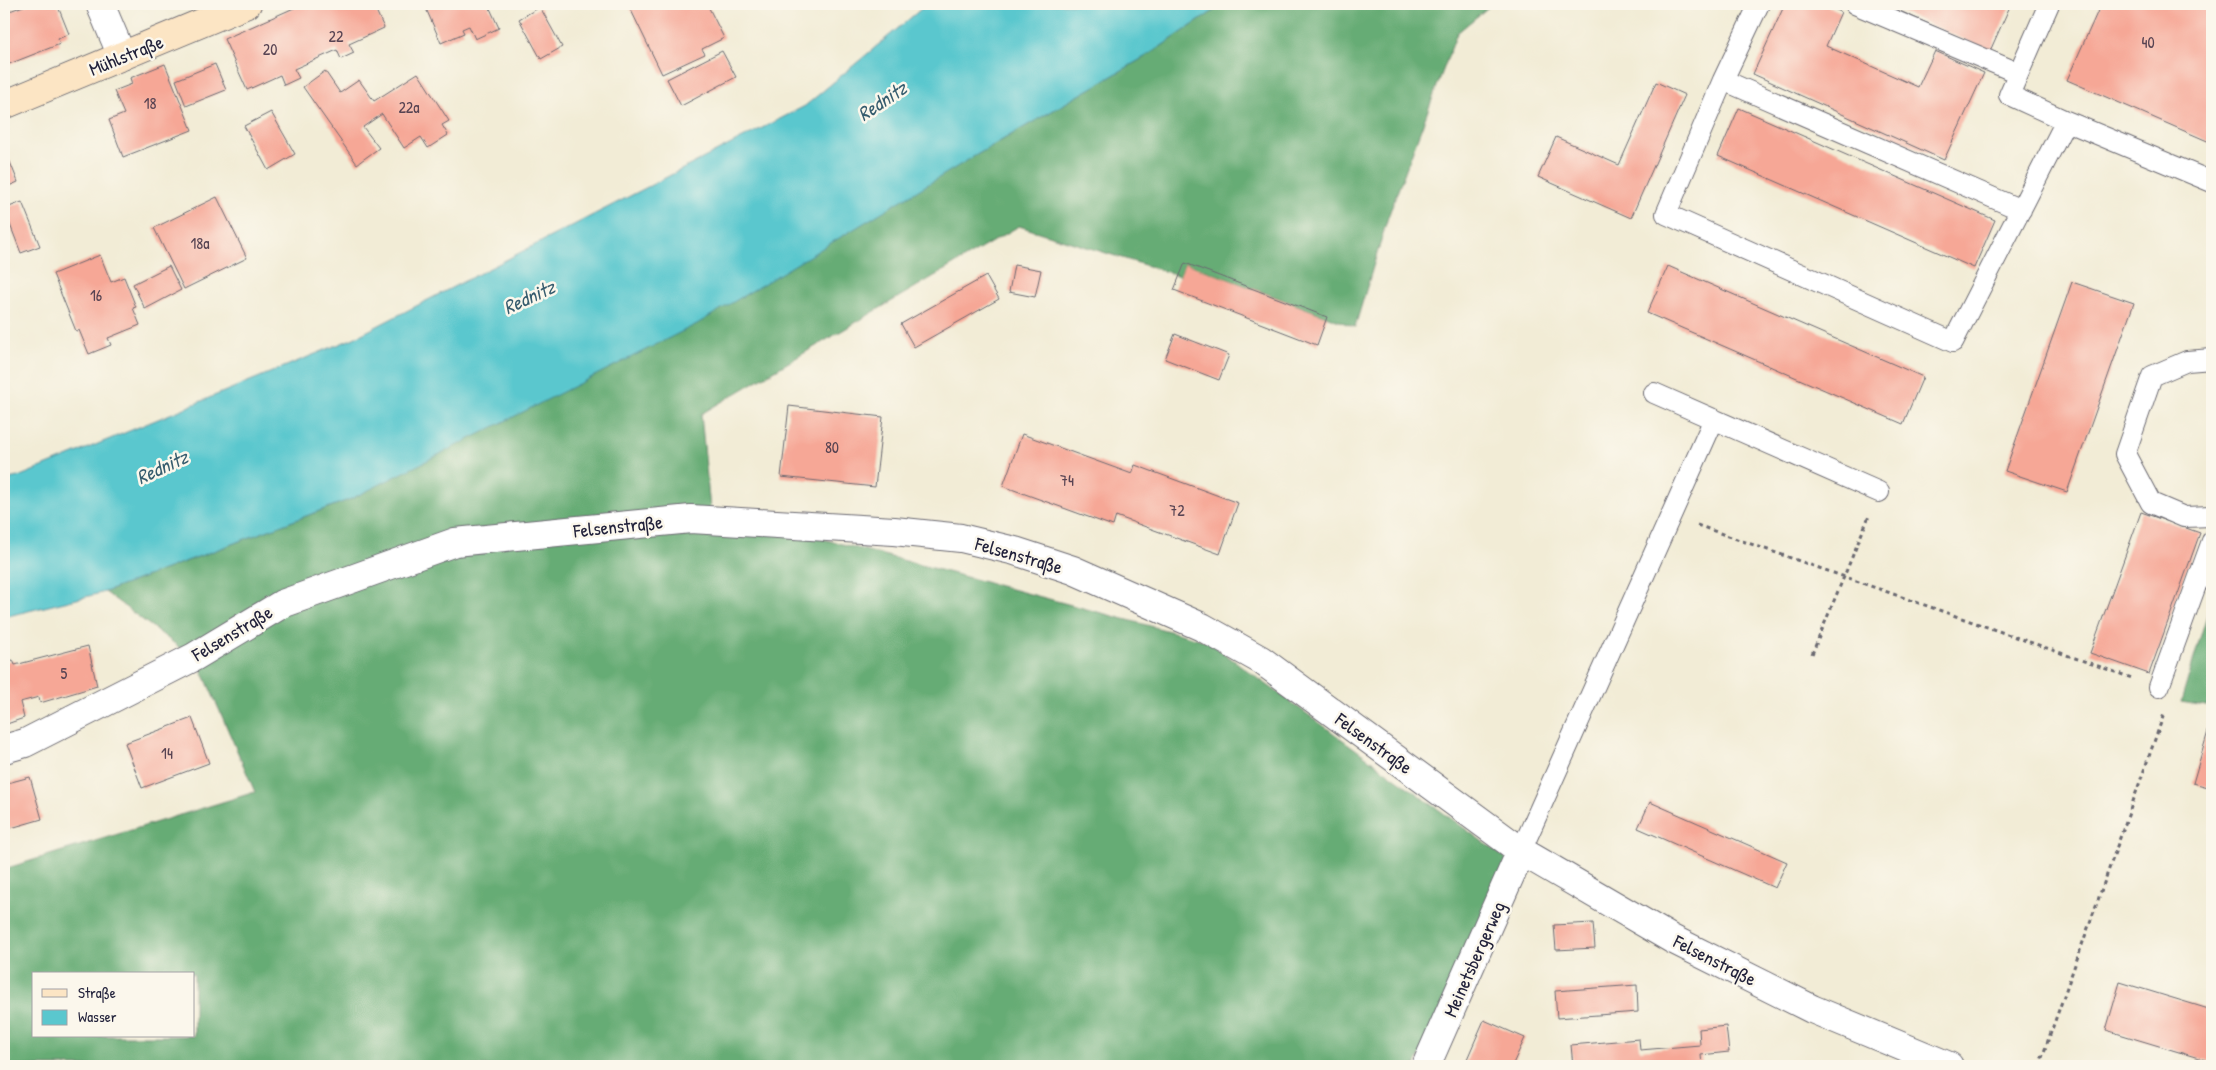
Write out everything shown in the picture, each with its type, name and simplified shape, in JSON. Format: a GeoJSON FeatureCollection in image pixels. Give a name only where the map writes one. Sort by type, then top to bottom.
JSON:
{"type":"FeatureCollection","features":[{"type":"Feature","properties":{"kind":"street"},"geometry":{"type":"LineString","coordinates":[[100,4],[122,56]]}},
{"type":"Feature","properties":{"kind":"street","name":"Mühlstraße"},"geometry":{"type":"LineString","coordinates":[[4,105],[247,4]]}},
{"type":"Feature","properties":{"kind":"street","name":"Felsenstraße"},"geometry":{"type":"LineString","coordinates":[[4,749],[25,744],[194,657],[282,604],[455,542],[691,518],[894,531],[961,538],[1014,551],[1073,570],[1202,627],[1261,660],[1521,851],[1672,939],[1812,1008],[1949,1066]]}},
{"type":"Feature","properties":{"kind":"street","name":"Meinetsbergerweg"},"geometry":{"type":"LineString","coordinates":[[1426,1066],[1521,851]]}},
{"type":"Feature","properties":{"kind":"lane"},"geometry":{"type":"LineString","coordinates":[[1759,4],[1723,80],[1666,214],[1953,342],[2066,122]]}},
{"type":"Feature","properties":{"kind":"lane"},"geometry":{"type":"LineString","coordinates":[[1855,4],[2018,73]]}},
{"type":"Feature","properties":{"kind":"lane"},"geometry":{"type":"LineString","coordinates":[[2049,4],[2008,95],[2066,122],[2212,182]]}},
{"type":"Feature","properties":{"kind":"lane"},"geometry":{"type":"LineString","coordinates":[[1723,80],[2021,210]]}},
{"type":"Feature","properties":{"kind":"lane"},"geometry":{"type":"LineString","coordinates":[[2212,359],[2187,361],[2152,376],[2125,454],[2152,502],[2184,517],[2212,516]]}},
{"type":"Feature","properties":{"kind":"lane"},"geometry":{"type":"LineString","coordinates":[[1654,393],[1878,492]]}},
{"type":"Feature","properties":{"kind":"lane"},"geometry":{"type":"LineString","coordinates":[[1521,851],[1714,419]]}},
{"type":"Feature","properties":{"kind":"lane"},"geometry":{"type":"LineString","coordinates":[[2159,688],[2212,541]]}},
{"type":"Feature","properties":{"kind":"path"},"geometry":{"type":"LineString","coordinates":[[1812,654],[1878,492]]}},
{"type":"Feature","properties":{"kind":"path"},"geometry":{"type":"LineString","coordinates":[[1671,516],[2159,688],[2167,707],[2038,1066]]}},
{"type":"Feature","properties":{"kind":"green space"},"geometry":{"type":"Polygon","coordinates":[[[1224,4],[1492,4],[1457,33],[1388,217],[1355,327],[1185,263],[1180,276],[1019,226],[701,414],[710,509],[1207,641],[1508,860],[1415,1066],[4,1066],[4,869],[255,792],[198,661],[105,592],[351,499],[973,157],[1148,55],[1224,4]]]}},
{"type":"Feature","properties":{"kind":"green space"},"geometry":{"type":"Polygon","coordinates":[[[2212,598],[2212,707],[2181,702],[2212,598]]]}},
{"type":"Feature","properties":{"kind":"water","name":"Rednitz"},"geometry":{"type":"Polygon","coordinates":[[[927,4],[1224,4],[1148,55],[973,157],[697,324],[351,499],[105,592],[4,617],[4,480],[18,477],[354,338],[805,106],[927,4]]]}},
{"type":"Feature","properties":{"kind":"building"},"geometry":{"type":"Polygon","coordinates":[[[29,4],[57,4],[69,34],[58,39],[60,44],[4,66],[4,13],[29,4]]]}},
{"type":"Feature","properties":{"kind":"building"},"geometry":{"type":"Polygon","coordinates":[[[303,4],[373,4],[384,28],[349,44],[354,53],[341,59],[337,50],[294,69],[299,78],[284,85],[280,75],[247,90],[224,39],[303,4]]]}},
{"type":"Feature","properties":{"kind":"building"},"geometry":{"type":"Polygon","coordinates":[[[424,4],[488,4],[499,28],[475,39],[469,26],[462,29],[464,33],[441,43],[424,4]]]}},
{"type":"Feature","properties":{"kind":"building"},"geometry":{"type":"Polygon","coordinates":[[[628,4],[707,4],[724,38],[702,49],[705,54],[662,74],[628,4]]]}},
{"type":"Feature","properties":{"kind":"building"},"geometry":{"type":"Polygon","coordinates":[[[1785,4],[1823,4],[1841,12],[1826,46],[1918,87],[1935,51],[1984,73],[1944,160],[1753,74],[1785,4]]]}},
{"type":"Feature","properties":{"kind":"building"},"geometry":{"type":"Polygon","coordinates":[[[1884,4],[2011,4],[1990,51],[1884,4]]]}},
{"type":"Feature","properties":{"kind":"building"},"geometry":{"type":"Polygon","coordinates":[[[2101,4],[2212,4],[2212,143],[2067,80],[2101,4]]]}},
{"type":"Feature","properties":{"kind":"building"},"geometry":{"type":"Polygon","coordinates":[[[540,7],[562,47],[541,59],[519,19],[540,7]]]}},
{"type":"Feature","properties":{"kind":"building"},"geometry":{"type":"Polygon","coordinates":[[[722,51],[736,77],[681,106],[667,79],[722,51]]]}},
{"type":"Feature","properties":{"kind":"building"},"geometry":{"type":"Polygon","coordinates":[[[165,64],[192,130],[123,157],[109,120],[124,114],[114,91],[132,84],[130,78],[165,64]]]}},
{"type":"Feature","properties":{"kind":"building"},"geometry":{"type":"Polygon","coordinates":[[[215,64],[226,90],[186,106],[176,80],[215,64]]]}},
{"type":"Feature","properties":{"kind":"building"},"geometry":{"type":"Polygon","coordinates":[[[325,71],[340,93],[359,80],[374,101],[418,73],[449,121],[442,125],[448,135],[428,148],[421,137],[404,148],[382,114],[363,127],[379,148],[357,164],[303,87],[325,71]]]}},
{"type":"Feature","properties":{"kind":"building"},"geometry":{"type":"Polygon","coordinates":[[[1656,82],[1685,95],[1631,218],[1538,177],[1556,137],[1619,165],[1656,82]]]}},
{"type":"Feature","properties":{"kind":"building"},"geometry":{"type":"Polygon","coordinates":[[[1739,108],[1995,220],[1974,268],[1718,156],[1739,108]]]}},
{"type":"Feature","properties":{"kind":"building"},"geometry":{"type":"Polygon","coordinates":[[[271,112],[295,154],[268,170],[244,126],[271,112]]]}},
{"type":"Feature","properties":{"kind":"building"},"geometry":{"type":"Polygon","coordinates":[[[4,147],[18,182],[4,188],[4,147]]]}},
{"type":"Feature","properties":{"kind":"building"},"geometry":{"type":"Polygon","coordinates":[[[217,197],[247,258],[184,289],[154,228],[217,197]]]}},
{"type":"Feature","properties":{"kind":"building"},"geometry":{"type":"Polygon","coordinates":[[[22,202],[40,246],[21,253],[4,209],[22,202]]]}},
{"type":"Feature","properties":{"kind":"building"},"geometry":{"type":"Polygon","coordinates":[[[100,255],[111,282],[124,277],[136,307],[133,308],[140,325],[108,338],[111,345],[89,354],[79,330],[76,331],[53,274],[100,255]]]}},
{"type":"Feature","properties":{"kind":"building"},"geometry":{"type":"Polygon","coordinates":[[[1185,263],[1327,317],[1317,345],[1174,290],[1185,263]]]}},
{"type":"Feature","properties":{"kind":"building"},"geometry":{"type":"Polygon","coordinates":[[[1014,265],[1041,270],[1035,297],[1009,292],[1014,265]]]}},
{"type":"Feature","properties":{"kind":"building"},"geometry":{"type":"Polygon","coordinates":[[[169,266],[181,290],[145,309],[133,284],[169,266]]]}},
{"type":"Feature","properties":{"kind":"building"},"geometry":{"type":"Polygon","coordinates":[[[1668,266],[1923,377],[1903,424],[1647,313],[1668,266]]]}},
{"type":"Feature","properties":{"kind":"building"},"geometry":{"type":"Polygon","coordinates":[[[986,276],[999,299],[914,347],[901,324],[986,276]]]}},
{"type":"Feature","properties":{"kind":"building"},"geometry":{"type":"Polygon","coordinates":[[[2072,282],[2134,303],[2067,492],[2005,471],[2072,282]]]}},
{"type":"Feature","properties":{"kind":"building"},"geometry":{"type":"Polygon","coordinates":[[[1175,334],[1229,355],[1219,380],[1165,359],[1175,334]]]}},
{"type":"Feature","properties":{"kind":"building"},"geometry":{"type":"Polygon","coordinates":[[[789,406],[883,417],[875,487],[781,477],[789,406]]]}},
{"type":"Feature","properties":{"kind":"building"},"geometry":{"type":"Polygon","coordinates":[[[1022,434],[1132,474],[1135,465],[1238,503],[1220,554],[1116,516],[1113,526],[1003,486],[1022,434]]]}},
{"type":"Feature","properties":{"kind":"building"},"geometry":{"type":"Polygon","coordinates":[[[2141,512],[2200,533],[2149,674],[2090,653],[2141,512]]]}},
{"type":"Feature","properties":{"kind":"building"},"geometry":{"type":"Polygon","coordinates":[[[88,646],[97,686],[40,703],[39,697],[20,702],[24,718],[4,725],[4,662],[13,660],[15,665],[88,646]]]}},
{"type":"Feature","properties":{"kind":"building"},"geometry":{"type":"Polygon","coordinates":[[[192,718],[209,763],[142,788],[125,743],[192,718]]]}},
{"type":"Feature","properties":{"kind":"building"},"geometry":{"type":"Polygon","coordinates":[[[2209,728],[2212,729],[2212,788],[2193,783],[2209,728]]]}},
{"type":"Feature","properties":{"kind":"building"},"geometry":{"type":"Polygon","coordinates":[[[30,777],[42,819],[4,830],[4,784],[30,777]]]}},
{"type":"Feature","properties":{"kind":"building"},"geometry":{"type":"Polygon","coordinates":[[[1650,802],[1787,862],[1775,888],[1638,828],[1650,802]]]}},
{"type":"Feature","properties":{"kind":"building"},"geometry":{"type":"Polygon","coordinates":[[[1593,923],[1595,948],[1556,950],[1554,925],[1593,923]]]}},
{"type":"Feature","properties":{"kind":"building"},"geometry":{"type":"Polygon","coordinates":[[[2120,982],[2212,1010],[2212,1062],[2106,1030],[2120,982]]]}},
{"type":"Feature","properties":{"kind":"building"},"geometry":{"type":"Polygon","coordinates":[[[1637,985],[1638,1012],[1557,1018],[1555,991],[1637,985]]]}},
{"type":"Feature","properties":{"kind":"building"},"geometry":{"type":"Polygon","coordinates":[[[1484,1020],[1525,1038],[1512,1066],[1464,1066],[1484,1020]]]}},
{"type":"Feature","properties":{"kind":"building"},"geometry":{"type":"Polygon","coordinates":[[[1726,1026],[1729,1052],[1701,1055],[1702,1066],[1573,1066],[1571,1045],[1639,1039],[1640,1050],[1700,1045],[1699,1029],[1726,1026]]]}}]}
